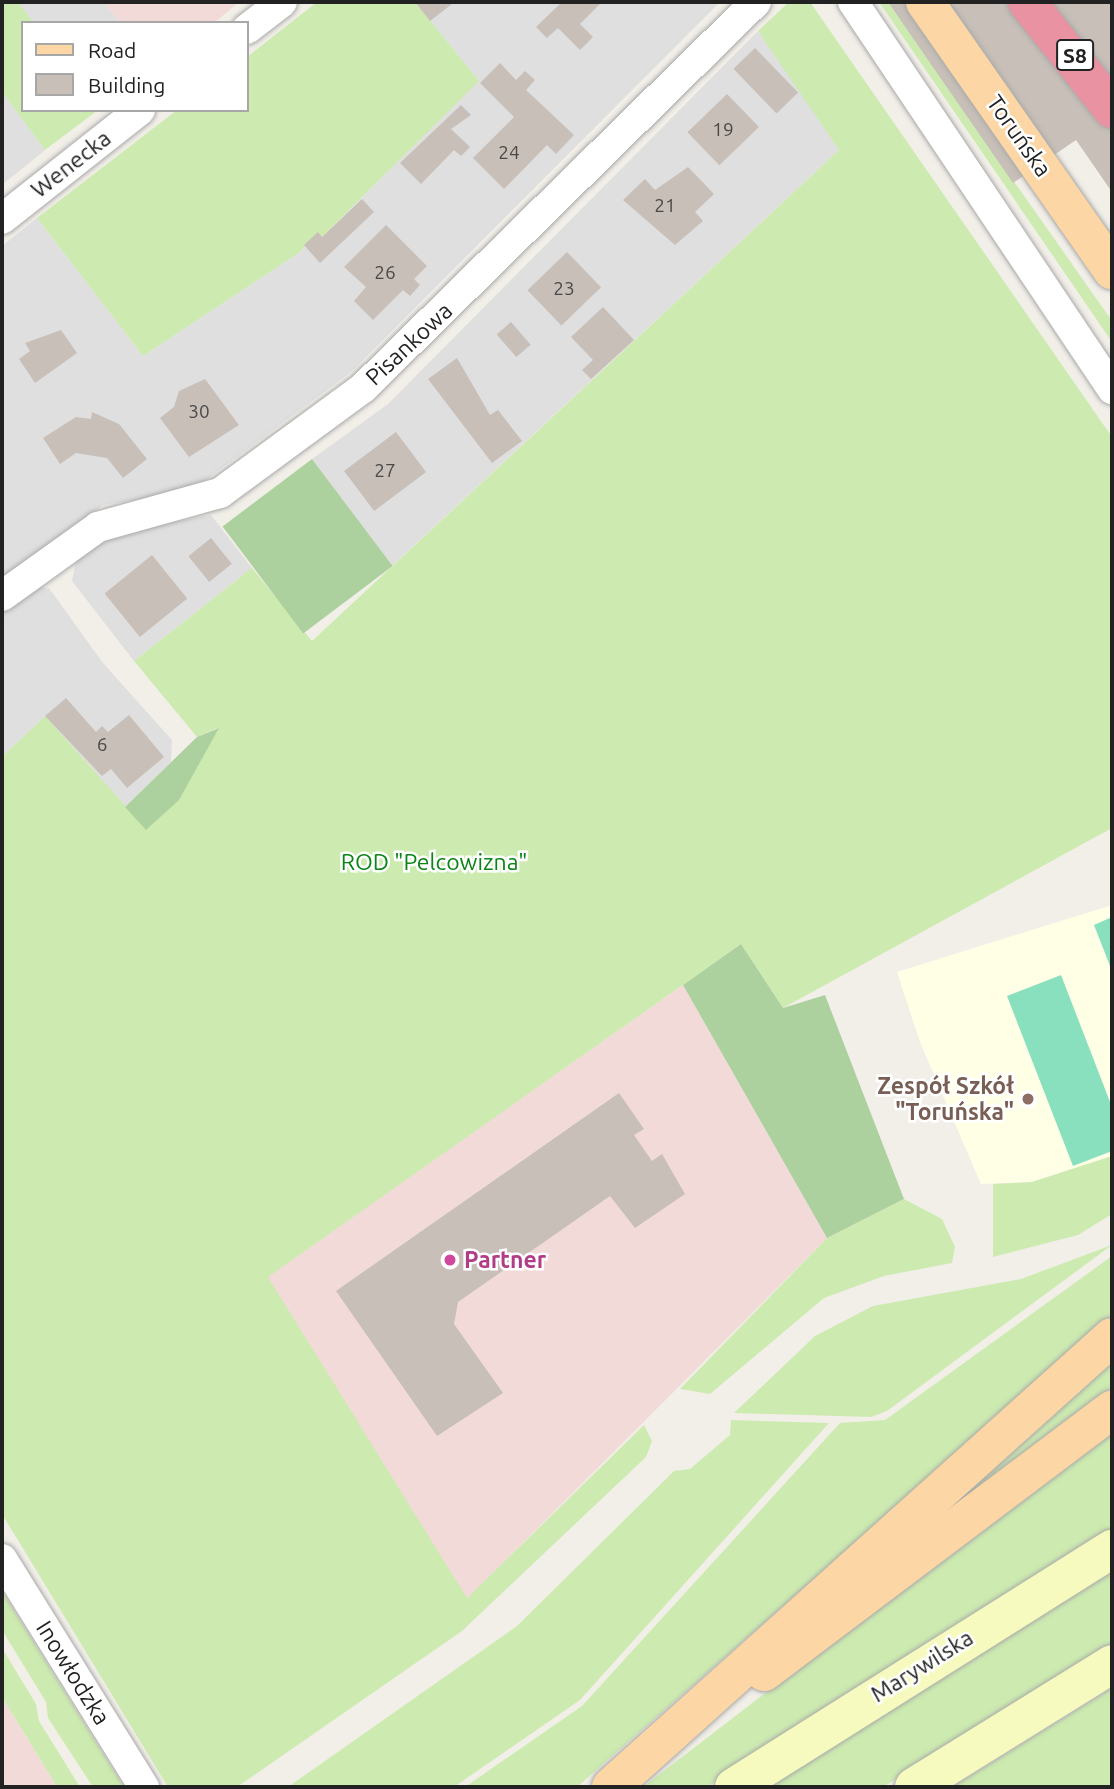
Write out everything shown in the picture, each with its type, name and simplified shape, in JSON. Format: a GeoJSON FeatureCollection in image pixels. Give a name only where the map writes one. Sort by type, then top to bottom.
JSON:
{"type":"FeatureCollection","features":[{"type":"Feature","properties":{"kind":"highway"},"geometry":{"type":"LineString","coordinates":[[1027,2],[1112,108]]}},
{"type":"Feature","properties":{"kind":"highway","name":"S8"},"geometry":{"type":"LineString","coordinates":[[1039,2],[1112,108]]}},
{"type":"Feature","properties":{"kind":"main road","name":"Toruńska"},"geometry":{"type":"LineString","coordinates":[[925,2],[1112,270]]}},
{"type":"Feature","properties":{"kind":"main road"},"geometry":{"type":"LineString","coordinates":[[611,1787],[691,1720],[807,1606],[1112,1337]]}},
{"type":"Feature","properties":{"kind":"main road"},"geometry":{"type":"LineString","coordinates":[[691,1720],[828,1629],[1112,1410]]}},
{"type":"Feature","properties":{"kind":"main road","name":"Marywilska"},"geometry":{"type":"LineString","coordinates":[[734,1787],[1112,1549]]}},
{"type":"Feature","properties":{"kind":"main road"},"geometry":{"type":"LineString","coordinates":[[914,1787],[1112,1664]]}},
{"type":"Feature","properties":{"kind":"street"},"geometry":{"type":"LineString","coordinates":[[248,28],[282,2]]}},
{"type":"Feature","properties":{"kind":"street","name":"Pisankowa"},"geometry":{"type":"LineString","coordinates":[[2,596],[98,527],[220,493],[363,388],[756,2]]}},
{"type":"Feature","properties":{"kind":"street"},"geometry":{"type":"LineString","coordinates":[[853,2],[1112,389]]}},
{"type":"Feature","properties":{"kind":"street","name":"Wenecka"},"geometry":{"type":"LineString","coordinates":[[2,219],[137,112]]}},
{"type":"Feature","properties":{"kind":"street","name":"Inowłodzka"},"geometry":{"type":"LineString","coordinates":[[2,1559],[144,1787]]}},
{"type":"Feature","properties":{"kind":"shaded area"},"geometry":{"type":"Polygon","coordinates":[[[18,2],[104,2],[118,21],[32,21],[18,2]]]}},
{"type":"Feature","properties":{"kind":"shaded area"},"geometry":{"type":"Polygon","coordinates":[[[104,2],[239,2],[216,21],[118,21],[104,2]]]}},
{"type":"Feature","properties":{"kind":"shaded area"},"geometry":{"type":"Polygon","coordinates":[[[415,2],[720,2],[351,372],[191,491],[103,505],[2,581],[2,246],[37,218],[143,356],[300,252],[318,232],[323,237],[478,80],[415,2]]]}},
{"type":"Feature","properties":{"kind":"shaded area"},"geometry":{"type":"Polygon","coordinates":[[[758,31],[840,149],[392,566],[312,459],[388,404],[758,31]]]}},
{"type":"Feature","properties":{"kind":"shaded area"},"geometry":{"type":"Polygon","coordinates":[[[2,92],[45,150],[2,185],[2,92]]]}},
{"type":"Feature","properties":{"kind":"shaded area"},"geometry":{"type":"Polygon","coordinates":[[[211,515],[252,568],[134,661],[72,581],[76,561],[115,533],[211,515]]]}},
{"type":"Feature","properties":{"kind":"shaded area"},"geometry":{"type":"Polygon","coordinates":[[[33,587],[49,588],[103,663],[172,740],[171,762],[125,807],[45,716],[2,757],[2,611],[33,587]]]}},
{"type":"Feature","properties":{"kind":"shaded area","name":"Zespół Szkół \"Toruńska\""},"geometry":{"type":"Polygon","coordinates":[[[1112,905],[1112,1156],[1032,1182],[981,1184],[920,1042],[897,972],[1112,905]]]}},
{"type":"Feature","properties":{"kind":"shaded area"},"geometry":{"type":"Polygon","coordinates":[[[683,985],[827,1238],[467,1599],[267,1277],[683,985]]]}},
{"type":"Feature","properties":{"kind":"shaded area"},"geometry":{"type":"Polygon","coordinates":[[[2,1697],[25,1735],[57,1787],[2,1787],[2,1697]]]}},
{"type":"Feature","properties":{"kind":"green space"},"geometry":{"type":"Polygon","coordinates":[[[2,2],[18,2],[32,21],[21,21],[21,112],[95,112],[45,150],[2,92],[2,2]]]}},
{"type":"Feature","properties":{"kind":"green space"},"geometry":{"type":"Polygon","coordinates":[[[317,2],[415,2],[479,81],[322,237],[318,232],[300,252],[143,356],[37,218],[174,112],[248,112],[248,56],[317,2]]]}},
{"type":"Feature","properties":{"kind":"green space","name":"ROD \"Pelcowizna\""},"geometry":{"type":"Polygon","coordinates":[[[789,2],[810,2],[1112,437],[1112,828],[783,1008],[741,944],[268,1277],[467,1598],[644,1425],[652,1441],[646,1457],[462,1631],[237,1787],[168,1787],[2,1514],[2,757],[45,716],[146,829],[217,728],[197,737],[134,661],[252,568],[312,641],[839,150],[758,31],[789,2]]]}},
{"type":"Feature","properties":{"kind":"green space"},"geometry":{"type":"Polygon","coordinates":[[[879,2],[888,2],[1112,321],[1112,342],[879,2]]]}},
{"type":"Feature","properties":{"kind":"green space"},"geometry":{"type":"Polygon","coordinates":[[[312,459],[393,566],[303,633],[223,526],[312,459]]]}},
{"type":"Feature","properties":{"kind":"green space"},"geometry":{"type":"Polygon","coordinates":[[[219,728],[179,800],[146,830],[125,807],[197,737],[219,728]]]}},
{"type":"Feature","properties":{"kind":"green space"},"geometry":{"type":"Polygon","coordinates":[[[1112,917],[1112,971],[1094,925],[1112,917]]]}},
{"type":"Feature","properties":{"kind":"green space"},"geometry":{"type":"Polygon","coordinates":[[[741,944],[783,1008],[825,995],[904,1199],[827,1238],[683,985],[741,944]]]}},
{"type":"Feature","properties":{"kind":"green space"},"geometry":{"type":"Polygon","coordinates":[[[1061,975],[1112,1107],[1112,1151],[1073,1166],[1007,996],[1061,975]]]}},
{"type":"Feature","properties":{"kind":"green space"},"geometry":{"type":"Polygon","coordinates":[[[1112,1156],[1112,1214],[1078,1235],[993,1257],[993,1184],[1032,1182],[1112,1156]]]}},
{"type":"Feature","properties":{"kind":"green space"},"geometry":{"type":"Polygon","coordinates":[[[904,1199],[942,1219],[955,1247],[952,1263],[884,1276],[824,1298],[710,1394],[680,1389],[827,1238],[904,1199]]]}},
{"type":"Feature","properties":{"kind":"green space"},"geometry":{"type":"Polygon","coordinates":[[[1112,1245],[887,1411],[871,1417],[734,1413],[815,1336],[873,1306],[1021,1279],[1112,1245]]]}},
{"type":"Feature","properties":{"kind":"green space"},"geometry":{"type":"Polygon","coordinates":[[[1112,1256],[1112,1317],[577,1787],[465,1787],[582,1706],[840,1423],[885,1420],[1112,1256]]]}},
{"type":"Feature","properties":{"kind":"green space"},"geometry":{"type":"Polygon","coordinates":[[[1112,1363],[1112,1387],[933,1525],[931,1522],[1112,1363]]]}},
{"type":"Feature","properties":{"kind":"green space"},"geometry":{"type":"Polygon","coordinates":[[[731,1420],[829,1423],[580,1700],[454,1787],[288,1787],[517,1626],[674,1471],[690,1469],[730,1435],[731,1420]]]}},
{"type":"Feature","properties":{"kind":"green space"},"geometry":{"type":"Polygon","coordinates":[[[1112,1427],[1112,1530],[707,1787],[643,1787],[1112,1427]]]}},
{"type":"Feature","properties":{"kind":"green space"},"geometry":{"type":"Polygon","coordinates":[[[1112,1569],[1112,1645],[883,1787],[764,1787],[1112,1569]]]}},
{"type":"Feature","properties":{"kind":"green space"},"geometry":{"type":"Polygon","coordinates":[[[2,1591],[124,1787],[93,1787],[48,1718],[46,1702],[2,1630],[2,1591]]]}},
{"type":"Feature","properties":{"kind":"green space"},"geometry":{"type":"Polygon","coordinates":[[[2,1648],[36,1704],[39,1721],[80,1787],[57,1787],[2,1697],[2,1648]]]}},
{"type":"Feature","properties":{"kind":"green space"},"geometry":{"type":"Polygon","coordinates":[[[1112,1688],[1112,1787],[952,1787],[1112,1688]]]}},
{"type":"Feature","properties":{"kind":"building"},"geometry":{"type":"Polygon","coordinates":[[[415,2],[450,2],[452,4],[430,21],[415,2]]]}},
{"type":"Feature","properties":{"kind":"building"},"geometry":{"type":"Polygon","coordinates":[[[562,2],[602,2],[580,24],[593,37],[580,50],[558,28],[547,38],[536,27],[562,2]]]}},
{"type":"Feature","properties":{"kind":"building"},"geometry":{"type":"Polygon","coordinates":[[[888,2],[1112,2],[1112,192],[1076,140],[1013,183],[888,2]]]}},
{"type":"Feature","properties":{"kind":"building"},"geometry":{"type":"Polygon","coordinates":[[[755,48],[798,93],[776,113],[733,69],[755,48]]]}},
{"type":"Feature","properties":{"kind":"building"},"geometry":{"type":"Polygon","coordinates":[[[500,63],[516,80],[525,71],[535,80],[526,90],[574,135],[556,154],[547,145],[504,189],[473,158],[514,117],[480,83],[500,63]]]}},
{"type":"Feature","properties":{"kind":"building"},"geometry":{"type":"Polygon","coordinates":[[[727,94],[759,127],[719,165],[687,132],[727,94]]]}},
{"type":"Feature","properties":{"kind":"building"},"geometry":{"type":"Polygon","coordinates":[[[461,105],[471,115],[451,129],[470,147],[461,156],[454,150],[421,184],[400,163],[461,105]]]}},
{"type":"Feature","properties":{"kind":"building"},"geometry":{"type":"Polygon","coordinates":[[[688,167],[714,194],[695,212],[703,221],[675,245],[623,200],[645,179],[655,190],[688,167]]]}},
{"type":"Feature","properties":{"kind":"building"},"geometry":{"type":"Polygon","coordinates":[[[362,199],[374,212],[320,263],[304,245],[318,232],[322,237],[362,199]]]}},
{"type":"Feature","properties":{"kind":"building"},"geometry":{"type":"Polygon","coordinates":[[[386,225],[427,266],[414,279],[420,285],[410,296],[403,290],[373,320],[354,301],[366,287],[344,267],[386,225]]]}},
{"type":"Feature","properties":{"kind":"building"},"geometry":{"type":"Polygon","coordinates":[[[567,252],[601,287],[561,325],[527,290],[567,252]]]}},
{"type":"Feature","properties":{"kind":"building"},"geometry":{"type":"Polygon","coordinates":[[[603,307],[634,340],[591,379],[582,370],[593,360],[571,337],[603,307]]]}},
{"type":"Feature","properties":{"kind":"building"},"geometry":{"type":"Polygon","coordinates":[[[511,322],[531,345],[516,357],[497,334],[511,322]]]}},
{"type":"Feature","properties":{"kind":"building"},"geometry":{"type":"Polygon","coordinates":[[[61,330],[77,353],[35,383],[19,359],[30,351],[25,343],[61,330]]]}},
{"type":"Feature","properties":{"kind":"building"},"geometry":{"type":"Polygon","coordinates":[[[457,358],[490,415],[498,410],[522,441],[492,463],[428,379],[457,358]]]}},
{"type":"Feature","properties":{"kind":"building"},"geometry":{"type":"Polygon","coordinates":[[[205,379],[239,425],[189,457],[160,418],[174,407],[179,391],[205,379]]]}},
{"type":"Feature","properties":{"kind":"building"},"geometry":{"type":"Polygon","coordinates":[[[92,412],[119,424],[147,459],[123,478],[107,458],[76,453],[60,464],[43,438],[76,417],[91,419],[92,412]]]}},
{"type":"Feature","properties":{"kind":"building"},"geometry":{"type":"Polygon","coordinates":[[[396,432],[426,472],[374,511],[344,471],[396,432]]]}},
{"type":"Feature","properties":{"kind":"building"},"geometry":{"type":"Polygon","coordinates":[[[211,538],[232,564],[209,582],[188,556],[211,538]]]}},
{"type":"Feature","properties":{"kind":"building"},"geometry":{"type":"Polygon","coordinates":[[[152,555],[187,599],[140,637],[105,593],[152,555]]]}},
{"type":"Feature","properties":{"kind":"building"},"geometry":{"type":"Polygon","coordinates":[[[66,698],[96,732],[102,726],[108,732],[129,715],[164,757],[127,788],[111,769],[102,776],[45,716],[66,698]]]}},
{"type":"Feature","properties":{"kind":"building","name":"Partner"},"geometry":{"type":"Polygon","coordinates":[[[619,1093],[644,1129],[634,1135],[652,1161],[662,1154],[685,1194],[635,1228],[610,1196],[458,1302],[454,1324],[503,1393],[437,1436],[336,1291],[619,1093]]]}},
{"type":"Feature","properties":{"kind":"place","name":"Zespół Szkół \"Toruńska\""},"geometry":{"type":"Point","coordinates":[1028,1099]}},
{"type":"Feature","properties":{"kind":"place","name":"Partner"},"geometry":{"type":"Point","coordinates":[450,1260]}}]}
